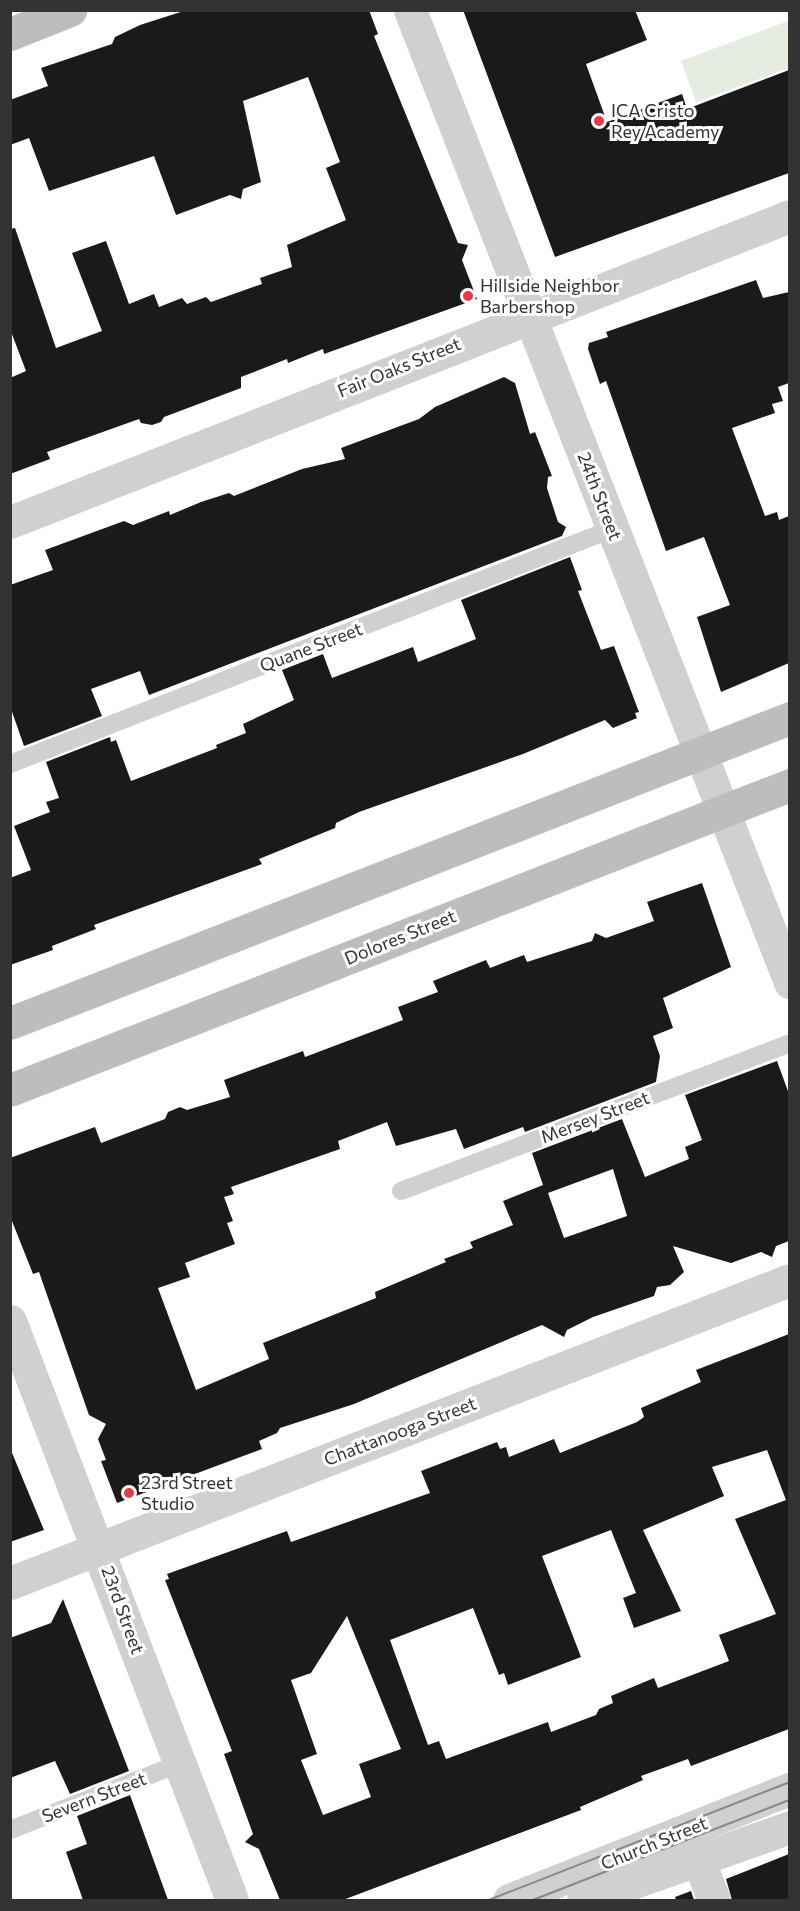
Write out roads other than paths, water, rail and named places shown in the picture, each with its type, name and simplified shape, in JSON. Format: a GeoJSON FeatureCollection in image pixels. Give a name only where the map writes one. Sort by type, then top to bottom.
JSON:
{"type":"FeatureCollection","features":[{"type":"Feature","properties":{"kind":"main road"},"geometry":{"type":"LineString","coordinates":[[10,33],[70,10]]}},
{"type":"Feature","properties":{"kind":"main road"},"geometry":{"type":"LineString","coordinates":[[10,1023],[789,718]]}},
{"type":"Feature","properties":{"kind":"main road","name":"Dolores Street"},"geometry":{"type":"LineString","coordinates":[[10,1090],[789,785]]}},
{"type":"Feature","properties":{"kind":"street","name":"24th Street"},"geometry":{"type":"LineString","coordinates":[[410,10],[789,982]]}},
{"type":"Feature","properties":{"kind":"street","name":"Fair Oaks Street"},"geometry":{"type":"LineString","coordinates":[[10,522],[789,216]]}},
{"type":"Feature","properties":{"kind":"street","name":"Chattanooga Street"},"geometry":{"type":"LineString","coordinates":[[10,1582],[789,1280]]}},
{"type":"Feature","properties":{"kind":"street","name":"23rd Street"},"geometry":{"type":"LineString","coordinates":[[13,1333],[99,1548],[178,1764],[232,1900]]}},
{"type":"Feature","properties":{"kind":"street","name":"Church Street"},"geometry":{"type":"LineString","coordinates":[[522,1899],[687,1829],[789,1789]]}},
{"type":"Feature","properties":{"kind":"street","name":"Church Street"},"geometry":{"type":"LineString","coordinates":[[583,1900],[699,1862],[789,1827]]}},
{"type":"Feature","properties":{"kind":"street"},"geometry":{"type":"LineString","coordinates":[[687,1829],[714,1900]]}},
{"type":"Feature","properties":{"kind":"lane","name":"Quane Street"},"geometry":{"type":"LineString","coordinates":[[10,764],[612,529]]}},
{"type":"Feature","properties":{"kind":"lane","name":"Mersey Street"},"geometry":{"type":"LineString","coordinates":[[401,1191],[789,1043]]}},
{"type":"Feature","properties":{"kind":"lane","name":"Severn Street"},"geometry":{"type":"LineString","coordinates":[[10,1830],[178,1764]]}},
{"type":"Feature","properties":{"kind":"tram line"},"geometry":{"type":"LineString","coordinates":[[489,1900],[790,1782]]}},
{"type":"Feature","properties":{"kind":"tram line"},"geometry":{"type":"LineString","coordinates":[[533,1900],[790,1800]]}},
{"type":"Feature","properties":{"kind":"place","name":"ICA Cristo Rey Academy"},"geometry":{"type":"Point","coordinates":[599,121]}},
{"type":"Feature","properties":{"kind":"place","name":"Hillside Neighbor Barbershop"},"geometry":{"type":"Point","coordinates":[468,296]}},
{"type":"Feature","properties":{"kind":"place","name":"23rd Street Studio"},"geometry":{"type":"Point","coordinates":[129,1493]}}]}
